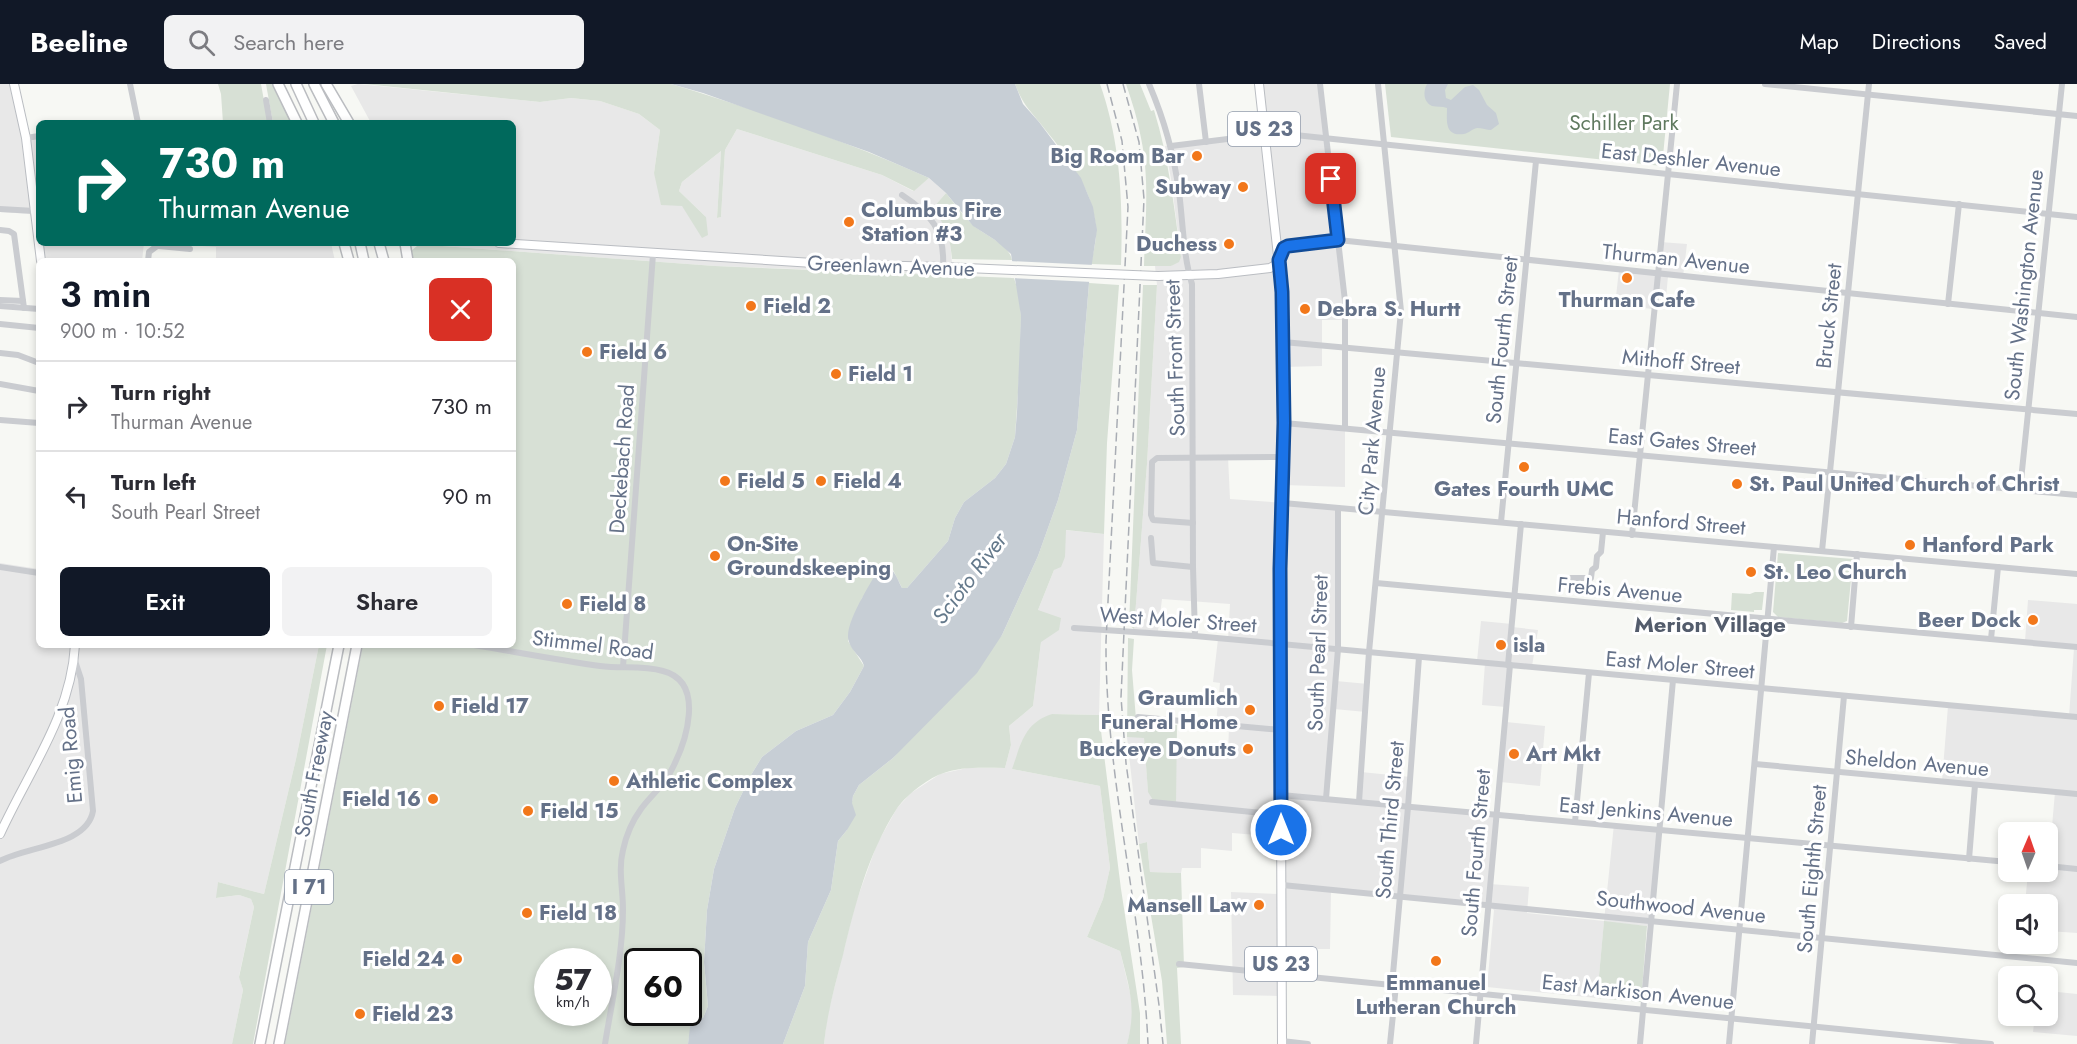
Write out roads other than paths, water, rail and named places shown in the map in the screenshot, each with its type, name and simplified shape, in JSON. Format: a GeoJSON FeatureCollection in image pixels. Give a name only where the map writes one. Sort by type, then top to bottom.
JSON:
{"type":"FeatureCollection","features":[{"type":"Feature","properties":{"kind":"highway"},"geometry":{"type":"LineString","coordinates":[[278,84],[296,120]]}},
{"type":"Feature","properties":{"kind":"highway"},"geometry":{"type":"LineString","coordinates":[[296,84],[313,120]]}},
{"type":"Feature","properties":{"kind":"highway"},"geometry":{"type":"LineString","coordinates":[[314,84],[332,120]]}},
{"type":"Feature","properties":{"kind":"highway"},"geometry":{"type":"LineString","coordinates":[[326,84],[347,120]]}},
{"type":"Feature","properties":{"kind":"highway","name":"South Freeway"},"geometry":{"type":"LineString","coordinates":[[260,1044],[338,648]]}},
{"type":"Feature","properties":{"kind":"highway","name":"South Freeway"},"geometry":{"type":"LineString","coordinates":[[279,1044],[356,648]]}},
{"type":"Feature","properties":{"kind":"main road"},"geometry":{"type":"LineString","coordinates":[[14,84],[26,138],[36,205]]}},
{"type":"Feature","properties":{"kind":"main road","name":"US 23"},"geometry":{"type":"LineString","coordinates":[[1259,84],[1282,292],[1284,423],[1281,644],[1282,1043]]}},
{"type":"Feature","properties":{"kind":"main road","name":"Greenlawn Avenue"},"geometry":{"type":"LineString","coordinates":[[516,244],[829,264],[1158,276],[1190,276],[1270,268],[1279,260]]}},
{"type":"Feature","properties":{"kind":"main road"},"geometry":{"type":"LineString","coordinates":[[0,834],[55,726],[64,702],[75,648]]}},
{"type":"Feature","properties":{"kind":"street"},"geometry":{"type":"LineString","coordinates":[[130,84],[135,120]]}},
{"type":"Feature","properties":{"kind":"street","name":"South Front Street"},"geometry":{"type":"LineString","coordinates":[[1149,84],[1171,146],[1192,284],[1194,458],[1192,567],[1195,636]]}},
{"type":"Feature","properties":{"kind":"street"},"geometry":{"type":"LineString","coordinates":[[1199,84],[1206,142]]}},
{"type":"Feature","properties":{"kind":"street"},"geometry":{"type":"LineString","coordinates":[[1320,84],[1345,301],[1345,428]]}},
{"type":"Feature","properties":{"kind":"street","name":"City Park Avenue"},"geometry":{"type":"LineString","coordinates":[[1359,802],[1369,652],[1401,311],[1378,84]]}},
{"type":"Feature","properties":{"kind":"street"},"geometry":{"type":"LineString","coordinates":[[1632,535],[1677,84]]}},
{"type":"Feature","properties":{"kind":"street"},"geometry":{"type":"LineString","coordinates":[[1765,84],[2077,116]]}},
{"type":"Feature","properties":{"kind":"street","name":"Bruck Street"},"geometry":{"type":"LineString","coordinates":[[1822,551],[1869,84]]}},
{"type":"Feature","properties":{"kind":"street","name":"South Washington Avenue"},"geometry":{"type":"LineString","coordinates":[[2020,490],[2062,84]]}},
{"type":"Feature","properties":{"kind":"street"},"geometry":{"type":"LineString","coordinates":[[266,100],[269,120]]}},
{"type":"Feature","properties":{"kind":"street","name":"East Deshler Avenue"},"geometry":{"type":"LineString","coordinates":[[1171,146],[1276,133],[2077,217]]}},
{"type":"Feature","properties":{"kind":"street"},"geometry":{"type":"LineString","coordinates":[[26,138],[36,136]]}},
{"type":"Feature","properties":{"kind":"street","name":"South Fourth Street"},"geometry":{"type":"LineString","coordinates":[[1500,522],[1536,161]]}},
{"type":"Feature","properties":{"kind":"street"},"geometry":{"type":"LineString","coordinates":[[902,195],[922,208],[934,224],[943,250],[943,267]]}},
{"type":"Feature","properties":{"kind":"street"},"geometry":{"type":"LineString","coordinates":[[1948,304],[1959,204]]}},
{"type":"Feature","properties":{"kind":"street"},"geometry":{"type":"LineString","coordinates":[[0,209],[36,212]]}},
{"type":"Feature","properties":{"kind":"street"},"geometry":{"type":"LineString","coordinates":[[0,230],[14,234],[23,304]]}},
{"type":"Feature","properties":{"kind":"street","name":"Thurman Avenue"},"geometry":{"type":"LineString","coordinates":[[1279,260],[1284,248],[1288,246],[1338,240],[2077,317]]}},
{"type":"Feature","properties":{"kind":"street"},"geometry":{"type":"LineString","coordinates":[[148,258],[149,252],[157,246]]}},
{"type":"Feature","properties":{"kind":"street"},"geometry":{"type":"LineString","coordinates":[[172,246],[190,249]]}},
{"type":"Feature","properties":{"kind":"street","name":"Deckebach Road"},"geometry":{"type":"LineString","coordinates":[[623,667],[653,254]]}},
{"type":"Feature","properties":{"kind":"street"},"geometry":{"type":"LineString","coordinates":[[0,300],[36,308]]}},
{"type":"Feature","properties":{"kind":"street"},"geometry":{"type":"LineString","coordinates":[[0,306],[23,304]]}},
{"type":"Feature","properties":{"kind":"street"},"geometry":{"type":"LineString","coordinates":[[0,324],[36,328]]}},
{"type":"Feature","properties":{"kind":"street","name":"Mithoff Street"},"geometry":{"type":"LineString","coordinates":[[1283,342],[2077,414]]}},
{"type":"Feature","properties":{"kind":"street"},"geometry":{"type":"LineString","coordinates":[[0,353],[18,355],[36,362]]}},
{"type":"Feature","properties":{"kind":"street"},"geometry":{"type":"LineString","coordinates":[[0,384],[36,390]]}},
{"type":"Feature","properties":{"kind":"street"},"geometry":{"type":"LineString","coordinates":[[0,420],[36,423]]}},
{"type":"Feature","properties":{"kind":"street","name":"East Gates Street"},"geometry":{"type":"LineString","coordinates":[[1284,423],[2077,495]]}},
{"type":"Feature","properties":{"kind":"street"},"geometry":{"type":"LineString","coordinates":[[1193,523],[1153,519],[1151,515],[1152,462],[1157,458],[1284,457]]}},
{"type":"Feature","properties":{"kind":"street","name":"Hanford Street"},"geometry":{"type":"LineString","coordinates":[[1283,503],[2077,574]]}},
{"type":"Feature","properties":{"kind":"street","name":"South Pearl Street"},"geometry":{"type":"LineString","coordinates":[[1326,799],[1338,650],[1338,508]]}},
{"type":"Feature","properties":{"kind":"street","name":"South Fourth Street"},"geometry":{"type":"LineString","coordinates":[[1476,1044],[1521,524]]}},
{"type":"Feature","properties":{"kind":"street"},"geometry":{"type":"LineString","coordinates":[[1571,578],[1591,578],[1592,570],[1596,567],[1597,556],[1601,552],[1603,532]]}},
{"type":"Feature","properties":{"kind":"street"},"geometry":{"type":"LineString","coordinates":[[1151,538],[1153,563],[1192,567]]}},
{"type":"Feature","properties":{"kind":"street"},"geometry":{"type":"LineString","coordinates":[[1729,1044],[1774,547]]}},
{"type":"Feature","properties":{"kind":"street"},"geometry":{"type":"LineString","coordinates":[[1851,627],[1857,554]]}},
{"type":"Feature","properties":{"kind":"street"},"geometry":{"type":"LineString","coordinates":[[0,567],[36,573]]}},
{"type":"Feature","properties":{"kind":"street"},"geometry":{"type":"LineString","coordinates":[[1991,639],[1998,567]]}},
{"type":"Feature","properties":{"kind":"street","name":"Frebis Avenue"},"geometry":{"type":"LineString","coordinates":[[1376,583],[2077,646]]}},
{"type":"Feature","properties":{"kind":"street","name":"West Moler Street"},"geometry":{"type":"LineString","coordinates":[[1074,628],[1281,644]]}},
{"type":"Feature","properties":{"kind":"street","name":"East Moler Street"},"geometry":{"type":"LineString","coordinates":[[1281,644],[2077,717]]}},
{"type":"Feature","properties":{"kind":"street","name":"Stimmel Road"},"geometry":{"type":"LineString","coordinates":[[492,648],[603,666],[666,671],[678,678],[688,694],[690,710],[685,734],[672,769],[660,788],[642,807],[630,828],[623,849],[620,876],[623,909],[621,940],[605,1044]]}},
{"type":"Feature","properties":{"kind":"street","name":"South Third Street"},"geometry":{"type":"LineString","coordinates":[[1390,1044],[1419,657]]}},
{"type":"Feature","properties":{"kind":"street","name":"Emig Road"},"geometry":{"type":"LineString","coordinates":[[0,861],[12,854],[70,837],[84,830],[92,819],[81,679],[74,658]]}},
{"type":"Feature","properties":{"kind":"street"},"geometry":{"type":"LineString","coordinates":[[1575,822],[1588,673]]}},
{"type":"Feature","properties":{"kind":"street"},"geometry":{"type":"LineString","coordinates":[[1640,1044],[1673,680]]}},
{"type":"Feature","properties":{"kind":"street","name":"South Eighth Street"},"geometry":{"type":"LineString","coordinates":[[1812,1044],[1844,696]]}},
{"type":"Feature","properties":{"kind":"street"},"geometry":{"type":"LineString","coordinates":[[1138,717],[1281,730]]}},
{"type":"Feature","properties":{"kind":"street","name":"Sheldon Avenue"},"geometry":{"type":"LineString","coordinates":[[1755,764],[2077,794]]}},
{"type":"Feature","properties":{"kind":"street"},"geometry":{"type":"LineString","coordinates":[[1968,859],[1975,785]]}},
{"type":"Feature","properties":{"kind":"street","name":"East Jenkins Avenue"},"geometry":{"type":"LineString","coordinates":[[1281,795],[1998,861]]}},
{"type":"Feature","properties":{"kind":"street"},"geometry":{"type":"LineString","coordinates":[[1152,801],[1190,807],[1281,815]]}},
{"type":"Feature","properties":{"kind":"street"},"geometry":{"type":"LineString","coordinates":[[2058,867],[2077,868]]}},
{"type":"Feature","properties":{"kind":"street","name":"Southwood Avenue"},"geometry":{"type":"LineString","coordinates":[[1282,885],[2077,963]]}},
{"type":"Feature","properties":{"kind":"street","name":"East Markison Avenue"},"geometry":{"type":"LineString","coordinates":[[1179,964],[1991,1044]]}},
{"type":"Feature","properties":{"kind":"street"},"geometry":{"type":"LineString","coordinates":[[1282,1043],[1308,1044]]}},
{"type":"Feature","properties":{"kind":"water","name":"Scioto River"},"geometry":{"type":"Polygon","coordinates":[[[671,84],[1015,84],[1023,104],[1081,178],[1093,207],[1097,230],[1089,283],[1077,430],[1058,500],[1038,556],[1002,635],[977,673],[893,758],[859,785],[853,796],[852,803],[856,815],[838,841],[831,890],[808,942],[805,986],[783,1044],[688,1044],[690,1026],[702,1026],[702,1018],[708,1006],[704,962],[707,910],[714,869],[735,808],[762,757],[796,731],[833,715],[850,692],[864,666],[849,642],[850,625],[859,603],[881,564],[892,569],[902,588],[907,588],[948,541],[955,518],[964,502],[995,478],[1006,464],[1015,437],[1021,316],[1011,254],[973,226],[946,193],[929,178],[869,152],[703,93],[671,84]]]}},
{"type":"Feature","properties":{"kind":"water"},"geometry":{"type":"Polygon","coordinates":[[[1427,84],[1448,84],[1445,90],[1446,98],[1451,100],[1465,87],[1473,85],[1479,90],[1487,105],[1496,113],[1499,124],[1491,130],[1477,128],[1464,134],[1453,133],[1448,127],[1447,108],[1432,106],[1425,99],[1427,84]]]}},
{"type":"Feature","properties":{"kind":"railway"},"geometry":{"type":"LineString","coordinates":[[1107,84],[1122,141],[1128,207],[1106,641],[1107,692],[1117,793],[1139,943],[1148,1044]]}},
{"type":"Feature","properties":{"kind":"railway"},"geometry":{"type":"LineString","coordinates":[[1123,84],[1139,142],[1144,199],[1121,697],[1126,763],[1163,1044]]}},
{"type":"Feature","properties":{"kind":"place","name":"Big Room Bar"},"geometry":{"type":"Point","coordinates":[1197,156]}},
{"type":"Feature","properties":{"kind":"place","name":"Subway"},"geometry":{"type":"Point","coordinates":[1243,187]}},
{"type":"Feature","properties":{"kind":"place","name":"Columbus Fire Station #3"},"geometry":{"type":"Point","coordinates":[849,222]}},
{"type":"Feature","properties":{"kind":"place","name":"Duchess"},"geometry":{"type":"Point","coordinates":[1229,244]}},
{"type":"Feature","properties":{"kind":"place","name":"Thurman Cafe"},"geometry":{"type":"Point","coordinates":[1627,278]}},
{"type":"Feature","properties":{"kind":"place","name":"Field 2"},"geometry":{"type":"Point","coordinates":[751,306]}},
{"type":"Feature","properties":{"kind":"place","name":"Debra S. Hurtt"},"geometry":{"type":"Point","coordinates":[1305,309]}},
{"type":"Feature","properties":{"kind":"place","name":"Field 6"},"geometry":{"type":"Point","coordinates":[587,352]}},
{"type":"Feature","properties":{"kind":"place","name":"Field 1"},"geometry":{"type":"Point","coordinates":[836,374]}},
{"type":"Feature","properties":{"kind":"place","name":"Gates Fourth UMC"},"geometry":{"type":"Point","coordinates":[1524,467]}},
{"type":"Feature","properties":{"kind":"place","name":"Field 5"},"geometry":{"type":"Point","coordinates":[725,481]}},
{"type":"Feature","properties":{"kind":"place","name":"Field 4"},"geometry":{"type":"Point","coordinates":[821,481]}},
{"type":"Feature","properties":{"kind":"place","name":"St. Paul United Church of Christ"},"geometry":{"type":"Point","coordinates":[1737,484]}},
{"type":"Feature","properties":{"kind":"place","name":"Hanford Park"},"geometry":{"type":"Point","coordinates":[1910,545]}},
{"type":"Feature","properties":{"kind":"place","name":"On-Site Groundskeeping"},"geometry":{"type":"Point","coordinates":[715,556]}},
{"type":"Feature","properties":{"kind":"place","name":"St. Leo Church"},"geometry":{"type":"Point","coordinates":[1751,572]}},
{"type":"Feature","properties":{"kind":"place","name":"Field 8"},"geometry":{"type":"Point","coordinates":[567,604]}},
{"type":"Feature","properties":{"kind":"place","name":"Beer Dock"},"geometry":{"type":"Point","coordinates":[2033,620]}},
{"type":"Feature","properties":{"kind":"place","name":"isla"},"geometry":{"type":"Point","coordinates":[1501,645]}},
{"type":"Feature","properties":{"kind":"place","name":"Field 17"},"geometry":{"type":"Point","coordinates":[439,706]}},
{"type":"Feature","properties":{"kind":"place","name":"Graumlich Funeral Home"},"geometry":{"type":"Point","coordinates":[1250,710]}},
{"type":"Feature","properties":{"kind":"place","name":"Buckeye Donuts"},"geometry":{"type":"Point","coordinates":[1248,749]}},
{"type":"Feature","properties":{"kind":"place","name":"Art Mkt"},"geometry":{"type":"Point","coordinates":[1514,754]}},
{"type":"Feature","properties":{"kind":"place","name":"Athletic Complex"},"geometry":{"type":"Point","coordinates":[614,781]}},
{"type":"Feature","properties":{"kind":"place","name":"Field 16"},"geometry":{"type":"Point","coordinates":[433,799]}},
{"type":"Feature","properties":{"kind":"place","name":"Field 15"},"geometry":{"type":"Point","coordinates":[528,811]}},
{"type":"Feature","properties":{"kind":"place","name":"Mansell Law"},"geometry":{"type":"Point","coordinates":[1259,905]}},
{"type":"Feature","properties":{"kind":"place","name":"Field 18"},"geometry":{"type":"Point","coordinates":[527,913]}},
{"type":"Feature","properties":{"kind":"place","name":"Field 24"},"geometry":{"type":"Point","coordinates":[457,959]}},
{"type":"Feature","properties":{"kind":"place","name":"Emmanuel Lutheran Church"},"geometry":{"type":"Point","coordinates":[1436,961]}},
{"type":"Feature","properties":{"kind":"place","name":"Field 23"},"geometry":{"type":"Point","coordinates":[360,1014]}},
{"type":"Feature","properties":{"kind":"district","name":"Merion Village"},"geometry":{"type":"Point","coordinates":[1710,624]}},
{"type":"Feature","properties":{"kind":"park label","name":"Schiller Park"},"geometry":{"type":"Point","coordinates":[1624,123]}}]}
